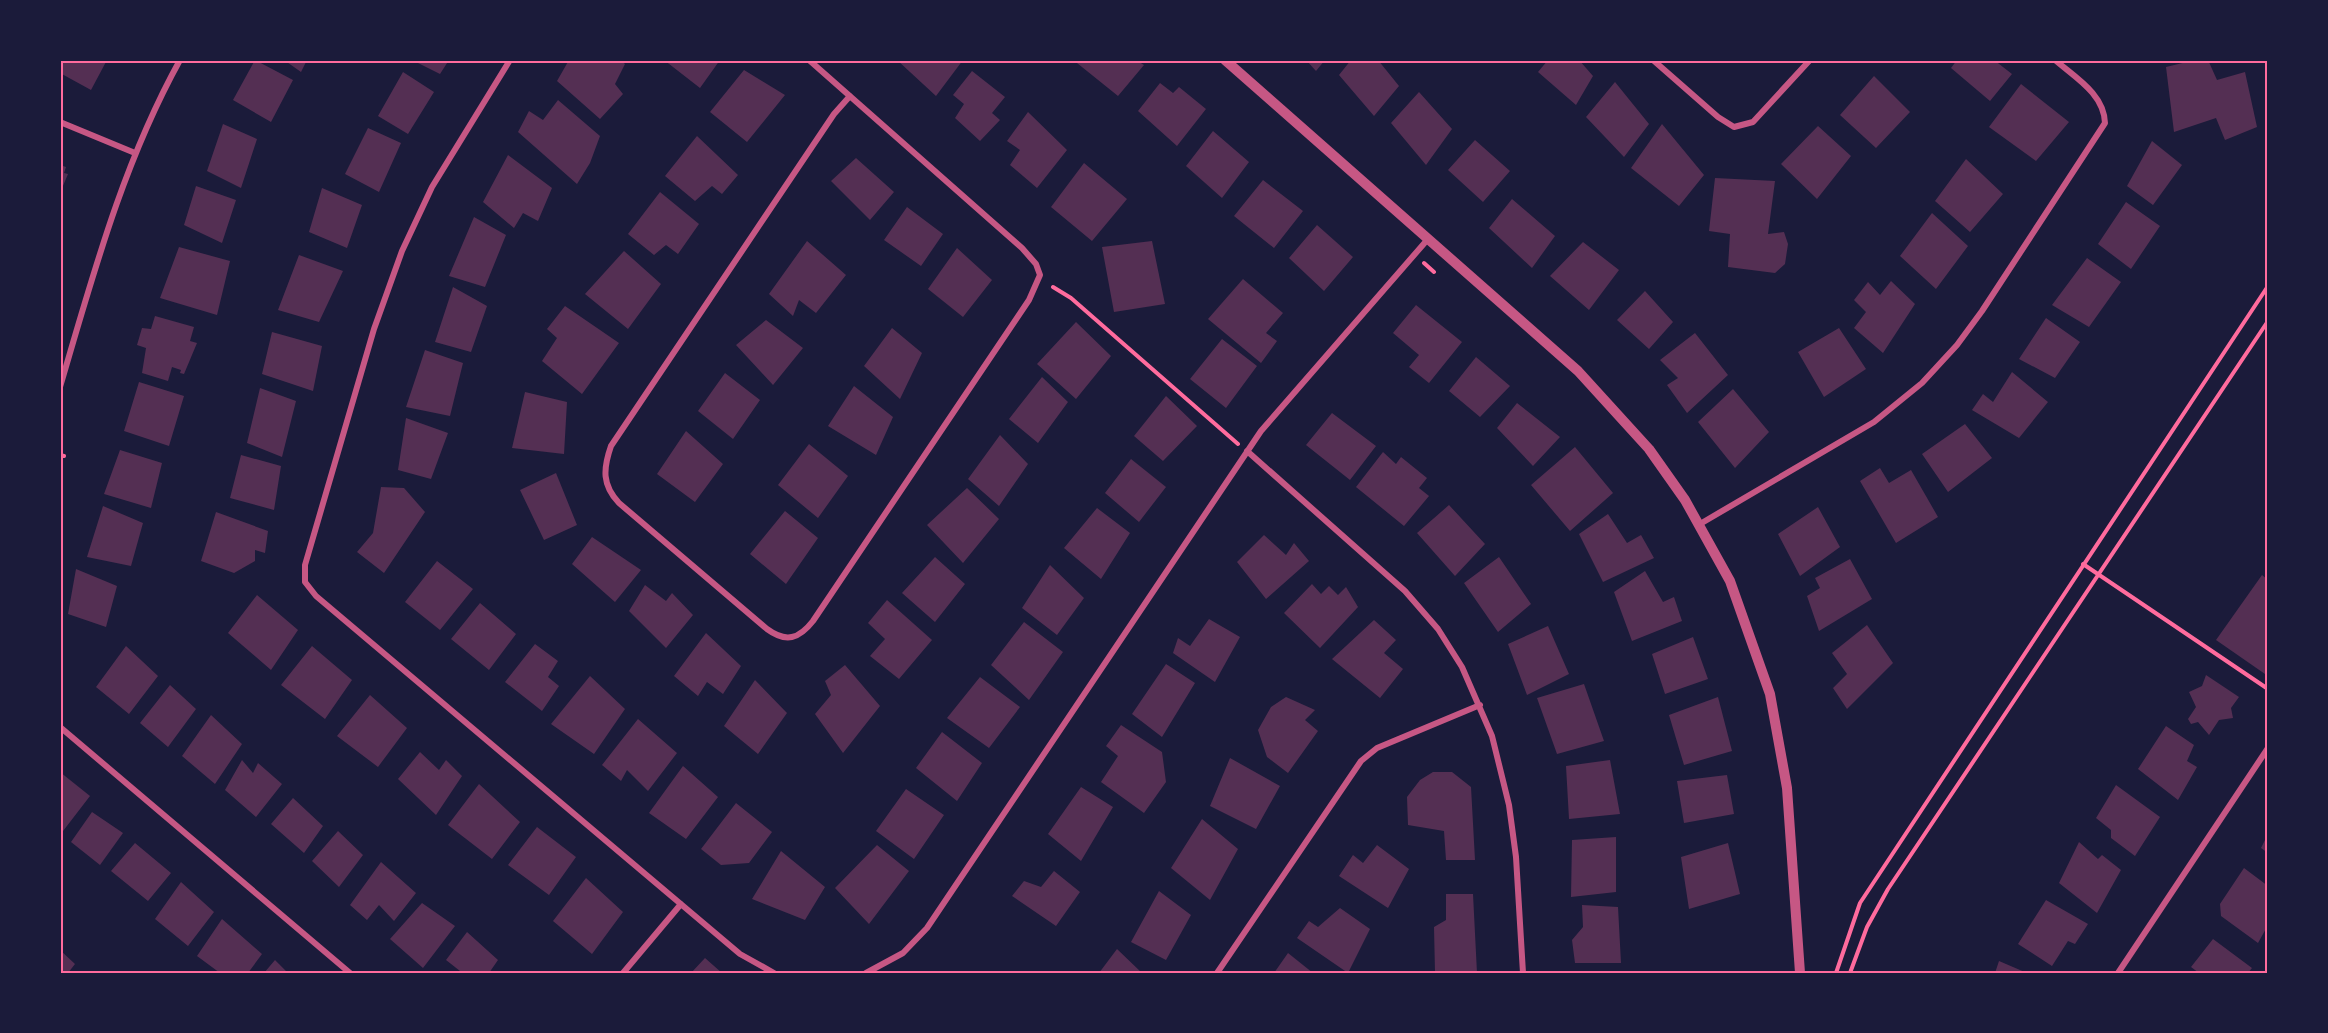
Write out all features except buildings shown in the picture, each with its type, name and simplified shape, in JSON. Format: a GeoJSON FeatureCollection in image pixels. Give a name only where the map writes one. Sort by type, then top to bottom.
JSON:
{"type":"FeatureCollection","features":[{"type":"Feature","properties":{"kind":"street"},"geometry":{"type":"LineString","coordinates":[[60,387],[96,266],[135,153],[180,60]]}},
{"type":"Feature","properties":{"kind":"street"},"geometry":{"type":"LineString","coordinates":[[510,60],[432,187],[402,251],[374,329],[303,574],[309,589],[316,596],[740,954],[774,973]]}},
{"type":"Feature","properties":{"kind":"street"},"geometry":{"type":"LineString","coordinates":[[809,60],[850,96],[1022,248],[1036,264],[1040,275],[1029,300],[813,621],[795,637],[782,638],[619,503],[607,487],[605,466],[611,446],[834,114],[850,96]]}},
{"type":"Feature","properties":{"kind":"street"},"geometry":{"type":"LineString","coordinates":[[1226,60],[1594,387],[1649,449],[1700,524],[1744,617],[1762,667],[1777,722],[1790,813],[1800,973]]}},
{"type":"Feature","properties":{"kind":"street"},"geometry":{"type":"LineString","coordinates":[[1653,60],[1718,117],[1734,127],[1753,122],[1810,60]]}},
{"type":"Feature","properties":{"kind":"street"},"geometry":{"type":"LineString","coordinates":[[1700,524],[1882,416],[1922,382],[1963,337],[2105,123],[2101,104],[2095,95],[2055,60]]}},
{"type":"Feature","properties":{"kind":"street"},"geometry":{"type":"LineString","coordinates":[[60,122],[135,153]]}},
{"type":"Feature","properties":{"kind":"street"},"geometry":{"type":"LineString","coordinates":[[866,973],[903,953],[937,914],[1247,451],[1270,421],[1428,239]]}},
{"type":"Feature","properties":{"kind":"street"},"geometry":{"type":"LineString","coordinates":[[1247,451],[1412,599],[1453,651],[1480,705],[1498,754],[1509,805],[1516,857],[1522,973]]}},
{"type":"Feature","properties":{"kind":"street"},"geometry":{"type":"LineString","coordinates":[[1218,973],[1361,761],[1377,748],[1480,705]]}},
{"type":"Feature","properties":{"kind":"street"},"geometry":{"type":"LineString","coordinates":[[60,727],[350,973]]}},
{"type":"Feature","properties":{"kind":"street"},"geometry":{"type":"LineString","coordinates":[[2118,973],[2268,748]]}},
{"type":"Feature","properties":{"kind":"street"},"geometry":{"type":"LineString","coordinates":[[624,973],[681,904]]}},
{"type":"Feature","properties":{"kind":"path"},"geometry":{"type":"LineString","coordinates":[[1836,973],[1860,903],[2268,286]]}},
{"type":"Feature","properties":{"kind":"path"},"geometry":{"type":"LineString","coordinates":[[1053,287],[1071,298],[1235,442]]}},
{"type":"Feature","properties":{"kind":"path"},"geometry":{"type":"LineString","coordinates":[[1850,973],[1878,906],[2268,321]]}},
{"type":"Feature","properties":{"kind":"path"},"geometry":{"type":"LineString","coordinates":[[2083,564],[2268,689]]}}]}
